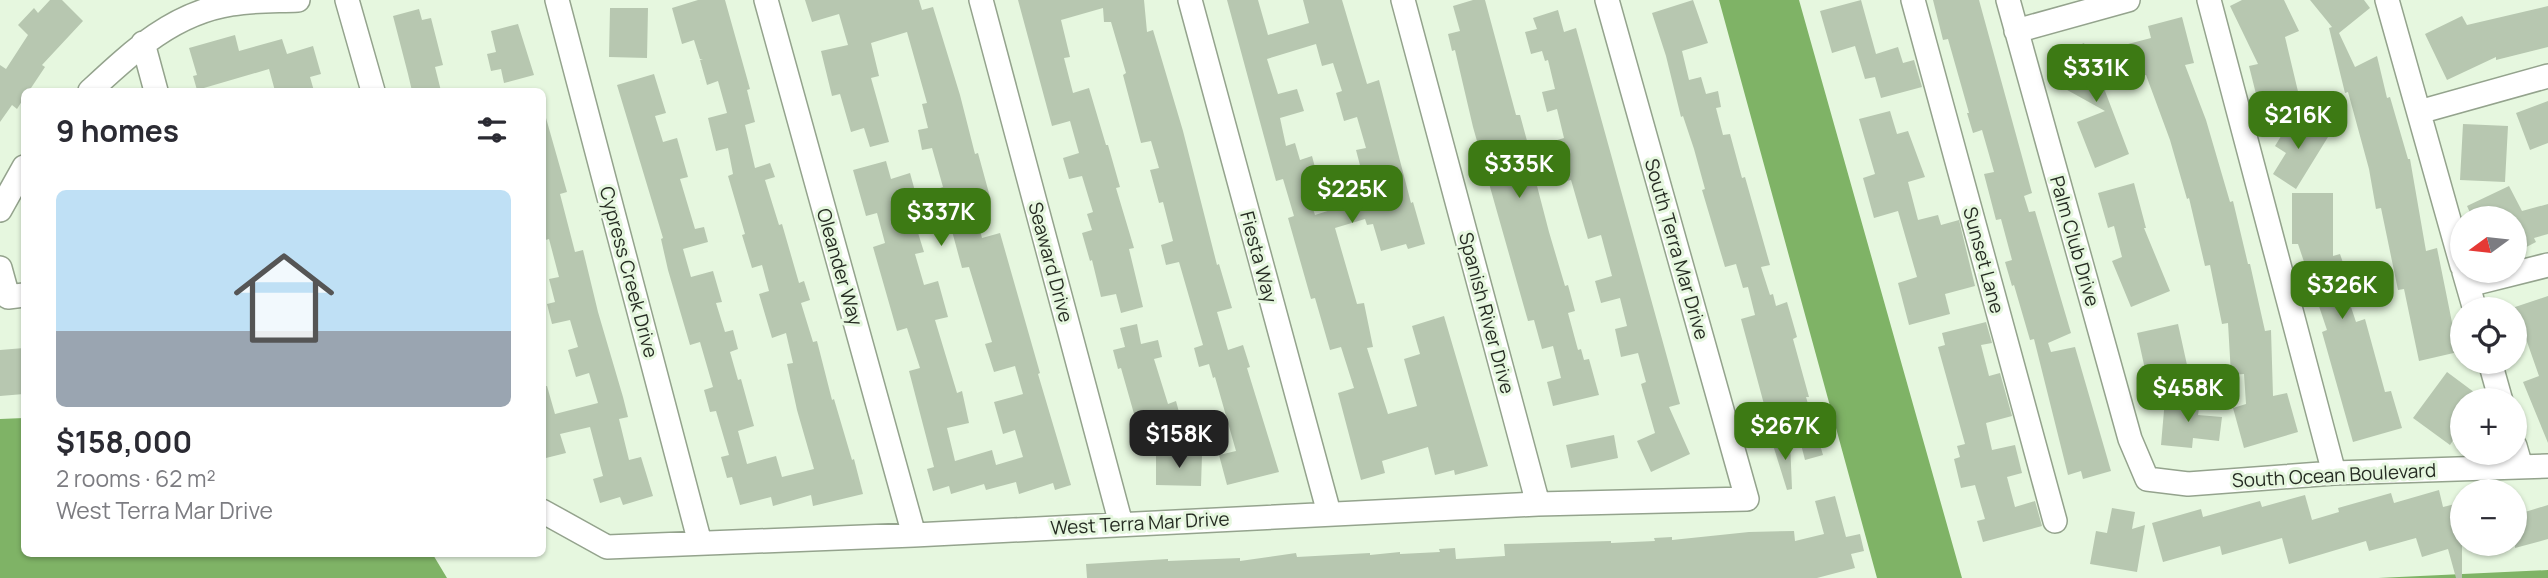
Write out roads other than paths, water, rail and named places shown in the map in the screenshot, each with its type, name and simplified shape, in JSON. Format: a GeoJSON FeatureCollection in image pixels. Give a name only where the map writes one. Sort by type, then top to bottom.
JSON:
{"type":"FeatureCollection","features":[{"type":"Feature","properties":{"kind":"street"},"geometry":{"type":"LineString","coordinates":[[93,88],[143,43],[182,19],[232,4],[298,0]]}},
{"type":"Feature","properties":{"kind":"street"},"geometry":{"type":"LineString","coordinates":[[347,0],[372,88]]}},
{"type":"Feature","properties":{"kind":"street","name":"Cypress Creek Drive"},"geometry":{"type":"LineString","coordinates":[[557,0],[700,543]]}},
{"type":"Feature","properties":{"kind":"street","name":"Oleander Way"},"geometry":{"type":"LineString","coordinates":[[766,0],[914,535]]}},
{"type":"Feature","properties":{"kind":"street","name":"Seaward Drive"},"geometry":{"type":"LineString","coordinates":[[981,0],[1121,524]]}},
{"type":"Feature","properties":{"kind":"street","name":"Fiesta Way"},"geometry":{"type":"LineString","coordinates":[[1190,0],[1329,513]]}},
{"type":"Feature","properties":{"kind":"street","name":"Spanish River Drive"},"geometry":{"type":"LineString","coordinates":[[1403,0],[1538,504]]}},
{"type":"Feature","properties":{"kind":"street","name":"South Terra Mar Drive"},"geometry":{"type":"LineString","coordinates":[[1607,0],[1747,499]]}},
{"type":"Feature","properties":{"kind":"street","name":"Sunset Lane"},"geometry":{"type":"LineString","coordinates":[[1913,0],[2055,521]]}},
{"type":"Feature","properties":{"kind":"street","name":"Palm Club Drive"},"geometry":{"type":"LineString","coordinates":[[2008,0],[2130,439],[2147,479]]}},
{"type":"Feature","properties":{"kind":"street"},"geometry":{"type":"LineString","coordinates":[[2016,31],[2128,0]]}},
{"type":"Feature","properties":{"kind":"street"},"geometry":{"type":"LineString","coordinates":[[2209,0],[2334,473]]}},
{"type":"Feature","properties":{"kind":"street"},"geometry":{"type":"LineString","coordinates":[[2387,0],[2450,221]]}},
{"type":"Feature","properties":{"kind":"street"},"geometry":{"type":"LineString","coordinates":[[143,43],[155,88]]}},
{"type":"Feature","properties":{"kind":"street"},"geometry":{"type":"LineString","coordinates":[[2419,112],[2548,76]]}},
{"type":"Feature","properties":{"kind":"street"},"geometry":{"type":"LineString","coordinates":[[0,210],[21,172]]}},
{"type":"Feature","properties":{"kind":"street"},"geometry":{"type":"LineString","coordinates":[[2527,267],[2548,265]]}},
{"type":"Feature","properties":{"kind":"street"},"geometry":{"type":"LineString","coordinates":[[0,268],[16,296]]}},
{"type":"Feature","properties":{"kind":"street","name":"South Ocean Boulevard"},"geometry":{"type":"LineString","coordinates":[[2527,459],[2548,466]]}},
{"type":"Feature","properties":{"kind":"street","name":"South Ocean Boulevard"},"geometry":{"type":"LineString","coordinates":[[2147,479],[2188,484],[2450,462]]}},
{"type":"Feature","properties":{"kind":"street","name":"West Terra Mar Drive"},"geometry":{"type":"LineString","coordinates":[[546,513],[607,547],[914,535],[1538,504],[1747,499]]}}]}
